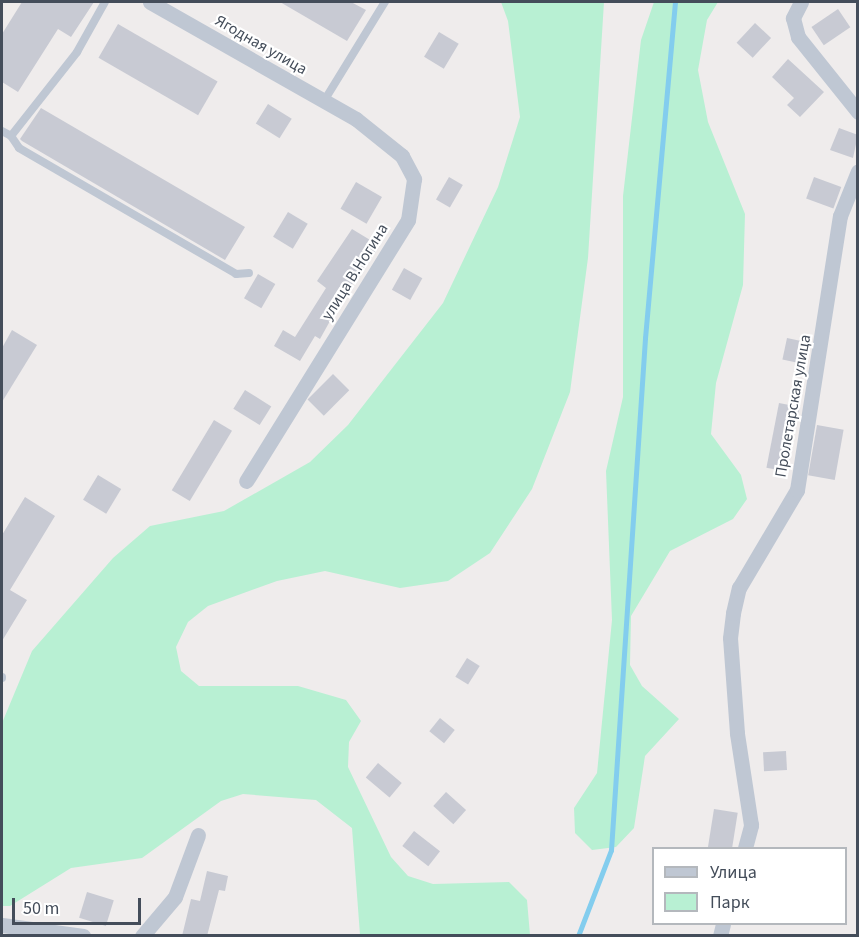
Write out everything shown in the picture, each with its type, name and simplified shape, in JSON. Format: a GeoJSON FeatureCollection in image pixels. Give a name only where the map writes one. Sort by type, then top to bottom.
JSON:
{"type":"FeatureCollection","features":[{"type":"Feature","properties":{"kind":"street","name":"Ягодная улица"},"geometry":{"type":"LineString","coordinates":[[150,2],[324,101]]}},
{"type":"Feature","properties":{"kind":"street"},"geometry":{"type":"LineString","coordinates":[[801,2],[793,18],[798,37],[858,112]]}},
{"type":"Feature","properties":{"kind":"street","name":"улица В.Ногина"},"geometry":{"type":"LineString","coordinates":[[246,482],[408,220],[413,200],[414,179],[402,156],[356,119],[324,101]]}},
{"type":"Feature","properties":{"kind":"street","name":"Пролетарская улица"},"geometry":{"type":"LineString","coordinates":[[746,847],[752,825],[737,733],[730,638],[733,613],[739,588],[796,490],[840,216],[858,171]]}},
{"type":"Feature","properties":{"kind":"street"},"geometry":{"type":"LineString","coordinates":[[142,936],[175,897],[198,835]]}},
{"type":"Feature","properties":{"kind":"street"},"geometry":{"type":"LineString","coordinates":[[2,925],[83,936]]}},
{"type":"Feature","properties":{"kind":"street"},"geometry":{"type":"LineString","coordinates":[[19,927],[32,936]]}},
{"type":"Feature","properties":{"kind":"lane"},"geometry":{"type":"LineString","coordinates":[[11,136],[77,52],[105,2]]}},
{"type":"Feature","properties":{"kind":"lane"},"geometry":{"type":"LineString","coordinates":[[324,101],[385,2]]}},
{"type":"Feature","properties":{"kind":"lane"},"geometry":{"type":"LineString","coordinates":[[2,131],[11,136],[19,148],[236,274],[249,273]]}},
{"type":"Feature","properties":{"kind":"green space"},"geometry":{"type":"Polygon","coordinates":[[[501,2],[604,2],[588,258],[570,392],[532,489],[490,553],[448,581],[400,588],[325,571],[277,581],[208,606],[188,622],[176,647],[181,671],[199,686],[298,686],[346,700],[361,721],[349,742],[348,767],[391,857],[408,876],[433,884],[509,882],[527,900],[530,935],[360,935],[352,828],[316,800],[243,794],[221,801],[142,858],[71,868],[10,906],[2,906],[2,723],[32,651],[113,558],[150,526],[224,511],[310,462],[348,425],[443,303],[498,187],[520,117],[508,21],[501,2]]]}},
{"type":"Feature","properties":{"kind":"green space"},"geometry":{"type":"Polygon","coordinates":[[[654,2],[718,2],[707,20],[698,70],[708,122],[745,214],[743,285],[716,383],[711,434],[741,475],[747,499],[733,519],[670,551],[631,616],[630,665],[642,686],[679,719],[645,756],[634,828],[616,847],[592,850],[575,833],[574,808],[597,773],[612,620],[606,471],[623,397],[623,196],[641,40],[654,2]]]}},
{"type":"Feature","properties":{"kind":"building"},"geometry":{"type":"Polygon","coordinates":[[[22,2],[94,2],[71,37],[58,29],[18,92],[2,82],[2,34],[22,2]]]}},
{"type":"Feature","properties":{"kind":"building"},"geometry":{"type":"Polygon","coordinates":[[[280,2],[351,2],[366,10],[347,41],[280,2]]]}},
{"type":"Feature","properties":{"kind":"building"},"geometry":{"type":"Polygon","coordinates":[[[838,9],[850,27],[824,45],[811,27],[838,9]]]}},
{"type":"Feature","properties":{"kind":"building"},"geometry":{"type":"Polygon","coordinates":[[[755,23],[771,38],[753,58],[737,43],[755,23]]]}},
{"type":"Feature","properties":{"kind":"building"},"geometry":{"type":"Polygon","coordinates":[[[118,24],[218,82],[198,115],[98,58],[118,24]]]}},
{"type":"Feature","properties":{"kind":"building"},"geometry":{"type":"Polygon","coordinates":[[[439,32],[459,44],[444,69],[424,57],[439,32]]]}},
{"type":"Feature","properties":{"kind":"building"},"geometry":{"type":"Polygon","coordinates":[[[788,59],[824,92],[800,117],[787,105],[794,98],[772,77],[788,59]]]}},
{"type":"Feature","properties":{"kind":"building"},"geometry":{"type":"Polygon","coordinates":[[[268,104],[292,119],[280,138],[256,124],[268,104]]]}},
{"type":"Feature","properties":{"kind":"building"},"geometry":{"type":"Polygon","coordinates":[[[41,108],[245,227],[225,260],[22,141],[20,139],[41,108]]]}},
{"type":"Feature","properties":{"kind":"building"},"geometry":{"type":"Polygon","coordinates":[[[839,128],[858,135],[853,158],[830,150],[839,128]]]}},
{"type":"Feature","properties":{"kind":"building"},"geometry":{"type":"Polygon","coordinates":[[[449,177],[463,185],[450,208],[436,200],[449,177]]]}},
{"type":"Feature","properties":{"kind":"building"},"geometry":{"type":"Polygon","coordinates":[[[814,177],[841,187],[833,209],[806,199],[814,177]]]}},
{"type":"Feature","properties":{"kind":"building"},"geometry":{"type":"Polygon","coordinates":[[[356,182],[382,197],[366,224],[340,209],[356,182]]]}},
{"type":"Feature","properties":{"kind":"building"},"geometry":{"type":"Polygon","coordinates":[[[288,212],[308,224],[293,249],[273,237],[288,212]]]}},
{"type":"Feature","properties":{"kind":"building"},"geometry":{"type":"Polygon","coordinates":[[[352,229],[380,246],[345,294],[320,339],[315,336],[300,361],[274,346],[283,330],[295,337],[326,288],[317,281],[352,229]]]}},
{"type":"Feature","properties":{"kind":"building"},"geometry":{"type":"Polygon","coordinates":[[[404,268],[422,278],[410,300],[392,290],[404,268]]]}},
{"type":"Feature","properties":{"kind":"building"},"geometry":{"type":"Polygon","coordinates":[[[258,274],[275,284],[261,308],[244,298],[258,274]]]}},
{"type":"Feature","properties":{"kind":"building"},"geometry":{"type":"Polygon","coordinates":[[[12,330],[37,345],[2,402],[2,348],[12,330]]]}},
{"type":"Feature","properties":{"kind":"building"},"geometry":{"type":"Polygon","coordinates":[[[787,338],[810,343],[806,365],[782,360],[787,338]]]}},
{"type":"Feature","properties":{"kind":"building"},"geometry":{"type":"Polygon","coordinates":[[[333,374],[349,390],[324,416],[308,399],[333,374]]]}},
{"type":"Feature","properties":{"kind":"building"},"geometry":{"type":"Polygon","coordinates":[[[245,390],[271,406],[260,425],[233,409],[245,390]]]}},
{"type":"Feature","properties":{"kind":"building"},"geometry":{"type":"Polygon","coordinates":[[[779,403],[800,407],[787,472],[766,468],[779,403]]]}},
{"type":"Feature","properties":{"kind":"building"},"geometry":{"type":"Polygon","coordinates":[[[214,420],[232,431],[190,501],[172,490],[214,420]]]}},
{"type":"Feature","properties":{"kind":"building"},"geometry":{"type":"Polygon","coordinates":[[[817,425],[844,430],[835,480],[808,475],[817,425]]]}},
{"type":"Feature","properties":{"kind":"building"},"geometry":{"type":"Polygon","coordinates":[[[98,475],[121,489],[106,514],[83,500],[98,475]]]}},
{"type":"Feature","properties":{"kind":"building"},"geometry":{"type":"Polygon","coordinates":[[[25,497],[55,516],[10,590],[27,600],[2,641],[2,535],[25,497]]]}},
{"type":"Feature","properties":{"kind":"building"},"geometry":{"type":"Polygon","coordinates":[[[467,658],[480,666],[468,685],[455,677],[467,658]]]}},
{"type":"Feature","properties":{"kind":"building"},"geometry":{"type":"Polygon","coordinates":[[[440,718],[455,730],[444,743],[429,731],[440,718]]]}},
{"type":"Feature","properties":{"kind":"building"},"geometry":{"type":"Polygon","coordinates":[[[786,751],[787,770],[764,771],[763,752],[786,751]]]}},
{"type":"Feature","properties":{"kind":"building"},"geometry":{"type":"Polygon","coordinates":[[[378,763],[402,783],[390,797],[366,778],[378,763]]]}},
{"type":"Feature","properties":{"kind":"building"},"geometry":{"type":"Polygon","coordinates":[[[446,792],[466,810],[453,824],[433,806],[446,792]]]}},
{"type":"Feature","properties":{"kind":"building"},"geometry":{"type":"Polygon","coordinates":[[[714,809],[738,813],[732,847],[708,847],[714,809]]]}},
{"type":"Feature","properties":{"kind":"building"},"geometry":{"type":"Polygon","coordinates":[[[414,831],[440,851],[428,866],[402,846],[414,831]]]}},
{"type":"Feature","properties":{"kind":"building"},"geometry":{"type":"Polygon","coordinates":[[[207,871],[228,876],[225,891],[219,890],[207,936],[182,936],[191,899],[200,901],[207,871]]]}},
{"type":"Feature","properties":{"kind":"building"},"geometry":{"type":"Polygon","coordinates":[[[87,892],[114,900],[106,926],[79,918],[87,892]]]}},
{"type":"Feature","properties":{"kind":"waterway"},"geometry":{"type":"LineString","coordinates":[[578,936],[611,850],[645,338],[675,2]]}}]}
